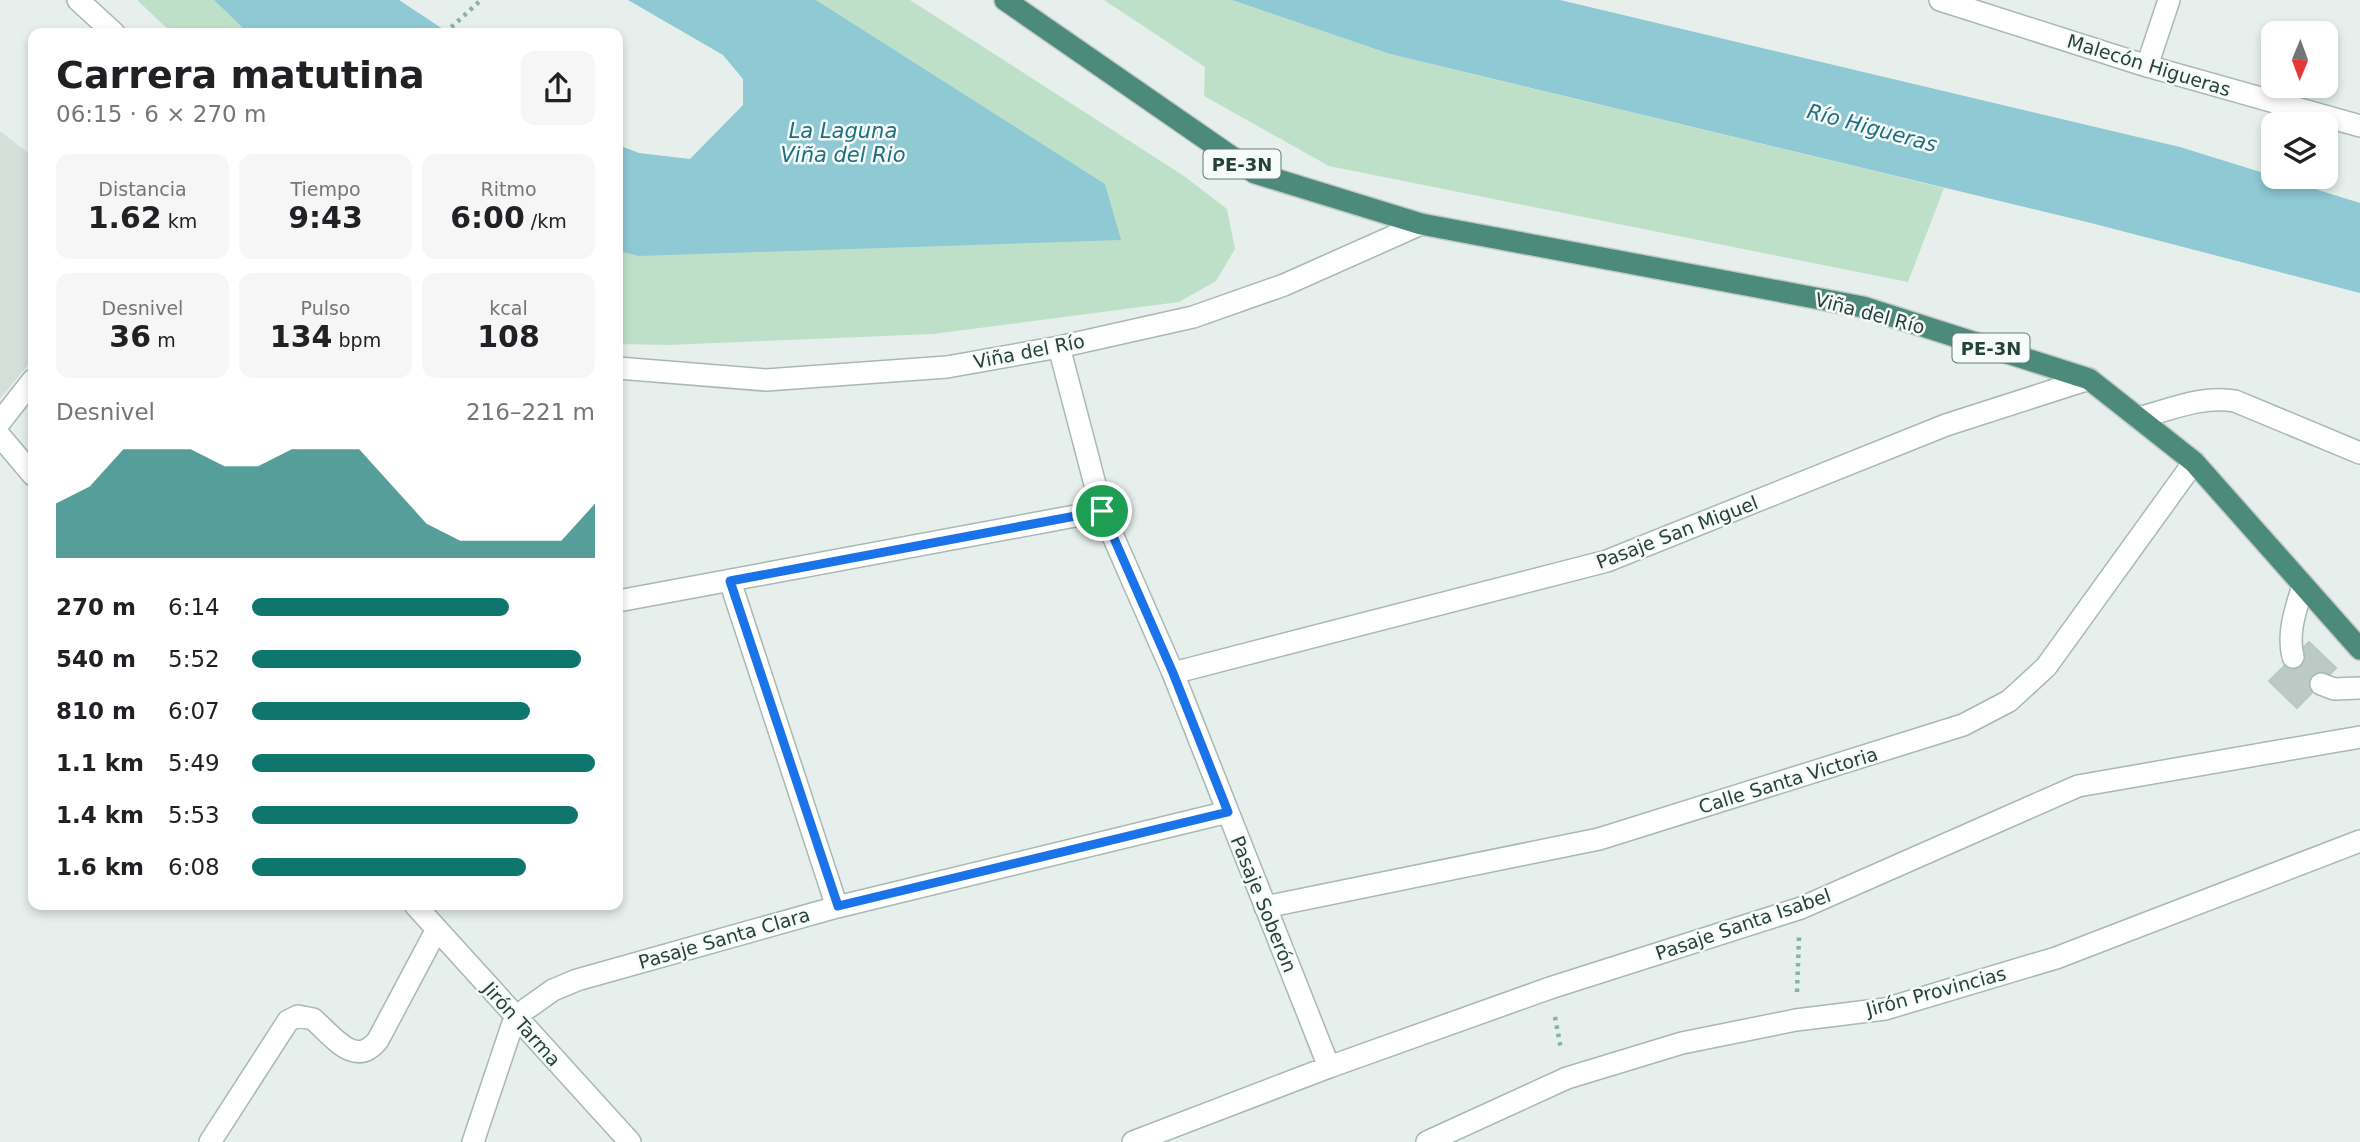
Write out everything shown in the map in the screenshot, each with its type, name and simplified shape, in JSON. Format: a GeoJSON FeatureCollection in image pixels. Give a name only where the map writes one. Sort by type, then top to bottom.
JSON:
{"type":"FeatureCollection","features":[{"type":"Feature","properties":{"kind":"highway","name":"PE-3N"},"geometry":{"type":"LineString","coordinates":[[1005,0],[1255,173],[1421,224]]}},
{"type":"Feature","properties":{"kind":"highway","name":"Viña del Río"},"geometry":{"type":"LineString","coordinates":[[1421,224],[1863,307],[2089,379],[2194,462],[2360,649]]}},
{"type":"Feature","properties":{"kind":"street"},"geometry":{"type":"LineString","coordinates":[[78,0],[109,28]]}},
{"type":"Feature","properties":{"kind":"street","name":"Malecón Higueras"},"geometry":{"type":"LineString","coordinates":[[1940,0],[2147,66],[2360,126]]}},
{"type":"Feature","properties":{"kind":"street"},"geometry":{"type":"LineString","coordinates":[[2147,66],[2169,0]]}},
{"type":"Feature","properties":{"kind":"street","name":"Viña del Río"},"geometry":{"type":"LineString","coordinates":[[623,369],[766,380],[947,367],[1059,347],[1193,317],[1284,285],[1421,224]]}},
{"type":"Feature","properties":{"kind":"street","name":"Pasaje Soberón"},"geometry":{"type":"LineString","coordinates":[[1059,347],[1102,511],[1173,673],[1329,1067]]}},
{"type":"Feature","properties":{"kind":"street","name":"Pasaje San Miguel"},"geometry":{"type":"LineString","coordinates":[[1173,673],[1607,561],[1946,425],[2089,379]]}},
{"type":"Feature","properties":{"kind":"street"},"geometry":{"type":"LineString","coordinates":[[0,422],[28,386]]}},
{"type":"Feature","properties":{"kind":"street"},"geometry":{"type":"LineString","coordinates":[[2138,418],[2209,400],[2224,399],[2235,401],[2360,453]]}},
{"type":"Feature","properties":{"kind":"street"},"geometry":{"type":"LineString","coordinates":[[0,436],[28,469]]}},
{"type":"Feature","properties":{"kind":"street","name":"Calle Santa Victoria"},"geometry":{"type":"LineString","coordinates":[[1265,907],[1599,839],[1963,725],[2009,701],[2046,667],[2194,462]]}},
{"type":"Feature","properties":{"kind":"street"},"geometry":{"type":"LineString","coordinates":[[623,600],[1102,511]]}},
{"type":"Feature","properties":{"kind":"street"},"geometry":{"type":"LineString","coordinates":[[730,581],[838,906]]}},
{"type":"Feature","properties":{"kind":"street"},"geometry":{"type":"LineString","coordinates":[[2293,657],[2290,645],[2292,626],[2303,585]]}},
{"type":"Feature","properties":{"kind":"street"},"geometry":{"type":"LineString","coordinates":[[2321,684],[2341,690],[2360,688]]}},
{"type":"Feature","properties":{"kind":"street","name":"Pasaje Santa Isabel"},"geometry":{"type":"LineString","coordinates":[[1133,1142],[1329,1067],[1550,988],[1801,908],[2078,786],[2360,737]]}},
{"type":"Feature","properties":{"kind":"street","name":"Pasaje Santa Clara"},"geometry":{"type":"LineString","coordinates":[[516,1017],[553,990],[577,980],[838,906],[1228,812]]}},
{"type":"Feature","properties":{"kind":"street","name":"Jirón Provincias"},"geometry":{"type":"LineString","coordinates":[[1427,1142],[1567,1078],[1682,1043],[1796,1020],[1885,1009],[2056,958],[2360,841]]}},
{"type":"Feature","properties":{"kind":"street","name":"Jirón Tarma"},"geometry":{"type":"LineString","coordinates":[[420,910],[630,1142]]}},
{"type":"Feature","properties":{"kind":"street"},"geometry":{"type":"LineString","coordinates":[[209,1142],[288,1021],[306,1016],[313,1018],[352,1052],[363,1054],[372,1048],[437,929]]}},
{"type":"Feature","properties":{"kind":"street"},"geometry":{"type":"LineString","coordinates":[[473,1142],[516,1017]]}},
{"type":"Feature","properties":{"kind":"path"},"geometry":{"type":"LineString","coordinates":[[451,28],[481,0]]}},
{"type":"Feature","properties":{"kind":"path"},"geometry":{"type":"LineString","coordinates":[[1796,1020],[1801,908]]}},
{"type":"Feature","properties":{"kind":"path"},"geometry":{"type":"LineString","coordinates":[[1550,988],[1567,1078]]}},
{"type":"Feature","properties":{"kind":"shaded area"},"geometry":{"type":"Polygon","coordinates":[[[0,131],[28,153],[28,365],[0,399],[0,131]]]}},
{"type":"Feature","properties":{"kind":"green space"},"geometry":{"type":"Polygon","coordinates":[[[137,0],[214,0],[243,28],[167,28],[137,0]]]}},
{"type":"Feature","properties":{"kind":"green space"},"geometry":{"type":"Polygon","coordinates":[[[816,0],[910,0],[1184,176],[1227,209],[1235,249],[1216,281],[1179,302],[933,334],[668,345],[623,344],[623,252],[638,256],[1105,184],[816,0]]]}},
{"type":"Feature","properties":{"kind":"green space"},"geometry":{"type":"Polygon","coordinates":[[[1104,0],[1232,0],[1390,54],[1944,188],[1908,282],[1329,166],[1204,96],[1205,67],[1104,0]]]}},
{"type":"Feature","properties":{"kind":"water"},"geometry":{"type":"Polygon","coordinates":[[[214,0],[399,0],[441,28],[243,28],[214,0]]]}},
{"type":"Feature","properties":{"kind":"water","name":"La Laguna Viña del Rio"},"geometry":{"type":"Polygon","coordinates":[[[628,0],[816,0],[1105,184],[1121,240],[638,256],[623,252],[623,147],[639,153],[690,159],[743,105],[743,79],[723,55],[628,0]]]}},
{"type":"Feature","properties":{"kind":"water","name":"Río Higueras"},"geometry":{"type":"Polygon","coordinates":[[[1232,0],[1560,0],[2180,147],[2261,172],[2261,189],[2315,189],[2360,203],[2360,293],[2091,223],[1390,54],[1232,0]]]}},
{"type":"Feature","properties":{"kind":"building"},"geometry":{"type":"Polygon","coordinates":[[[2309,642],[2336,668],[2297,708],[2269,681],[2309,642]]]}},
{"type":"Feature","properties":{"kind":"route"},"geometry":{"type":"LineString","coordinates":[[1102,511],[1173,673],[1228,812],[838,906],[730,581],[1102,511]]}}]}
